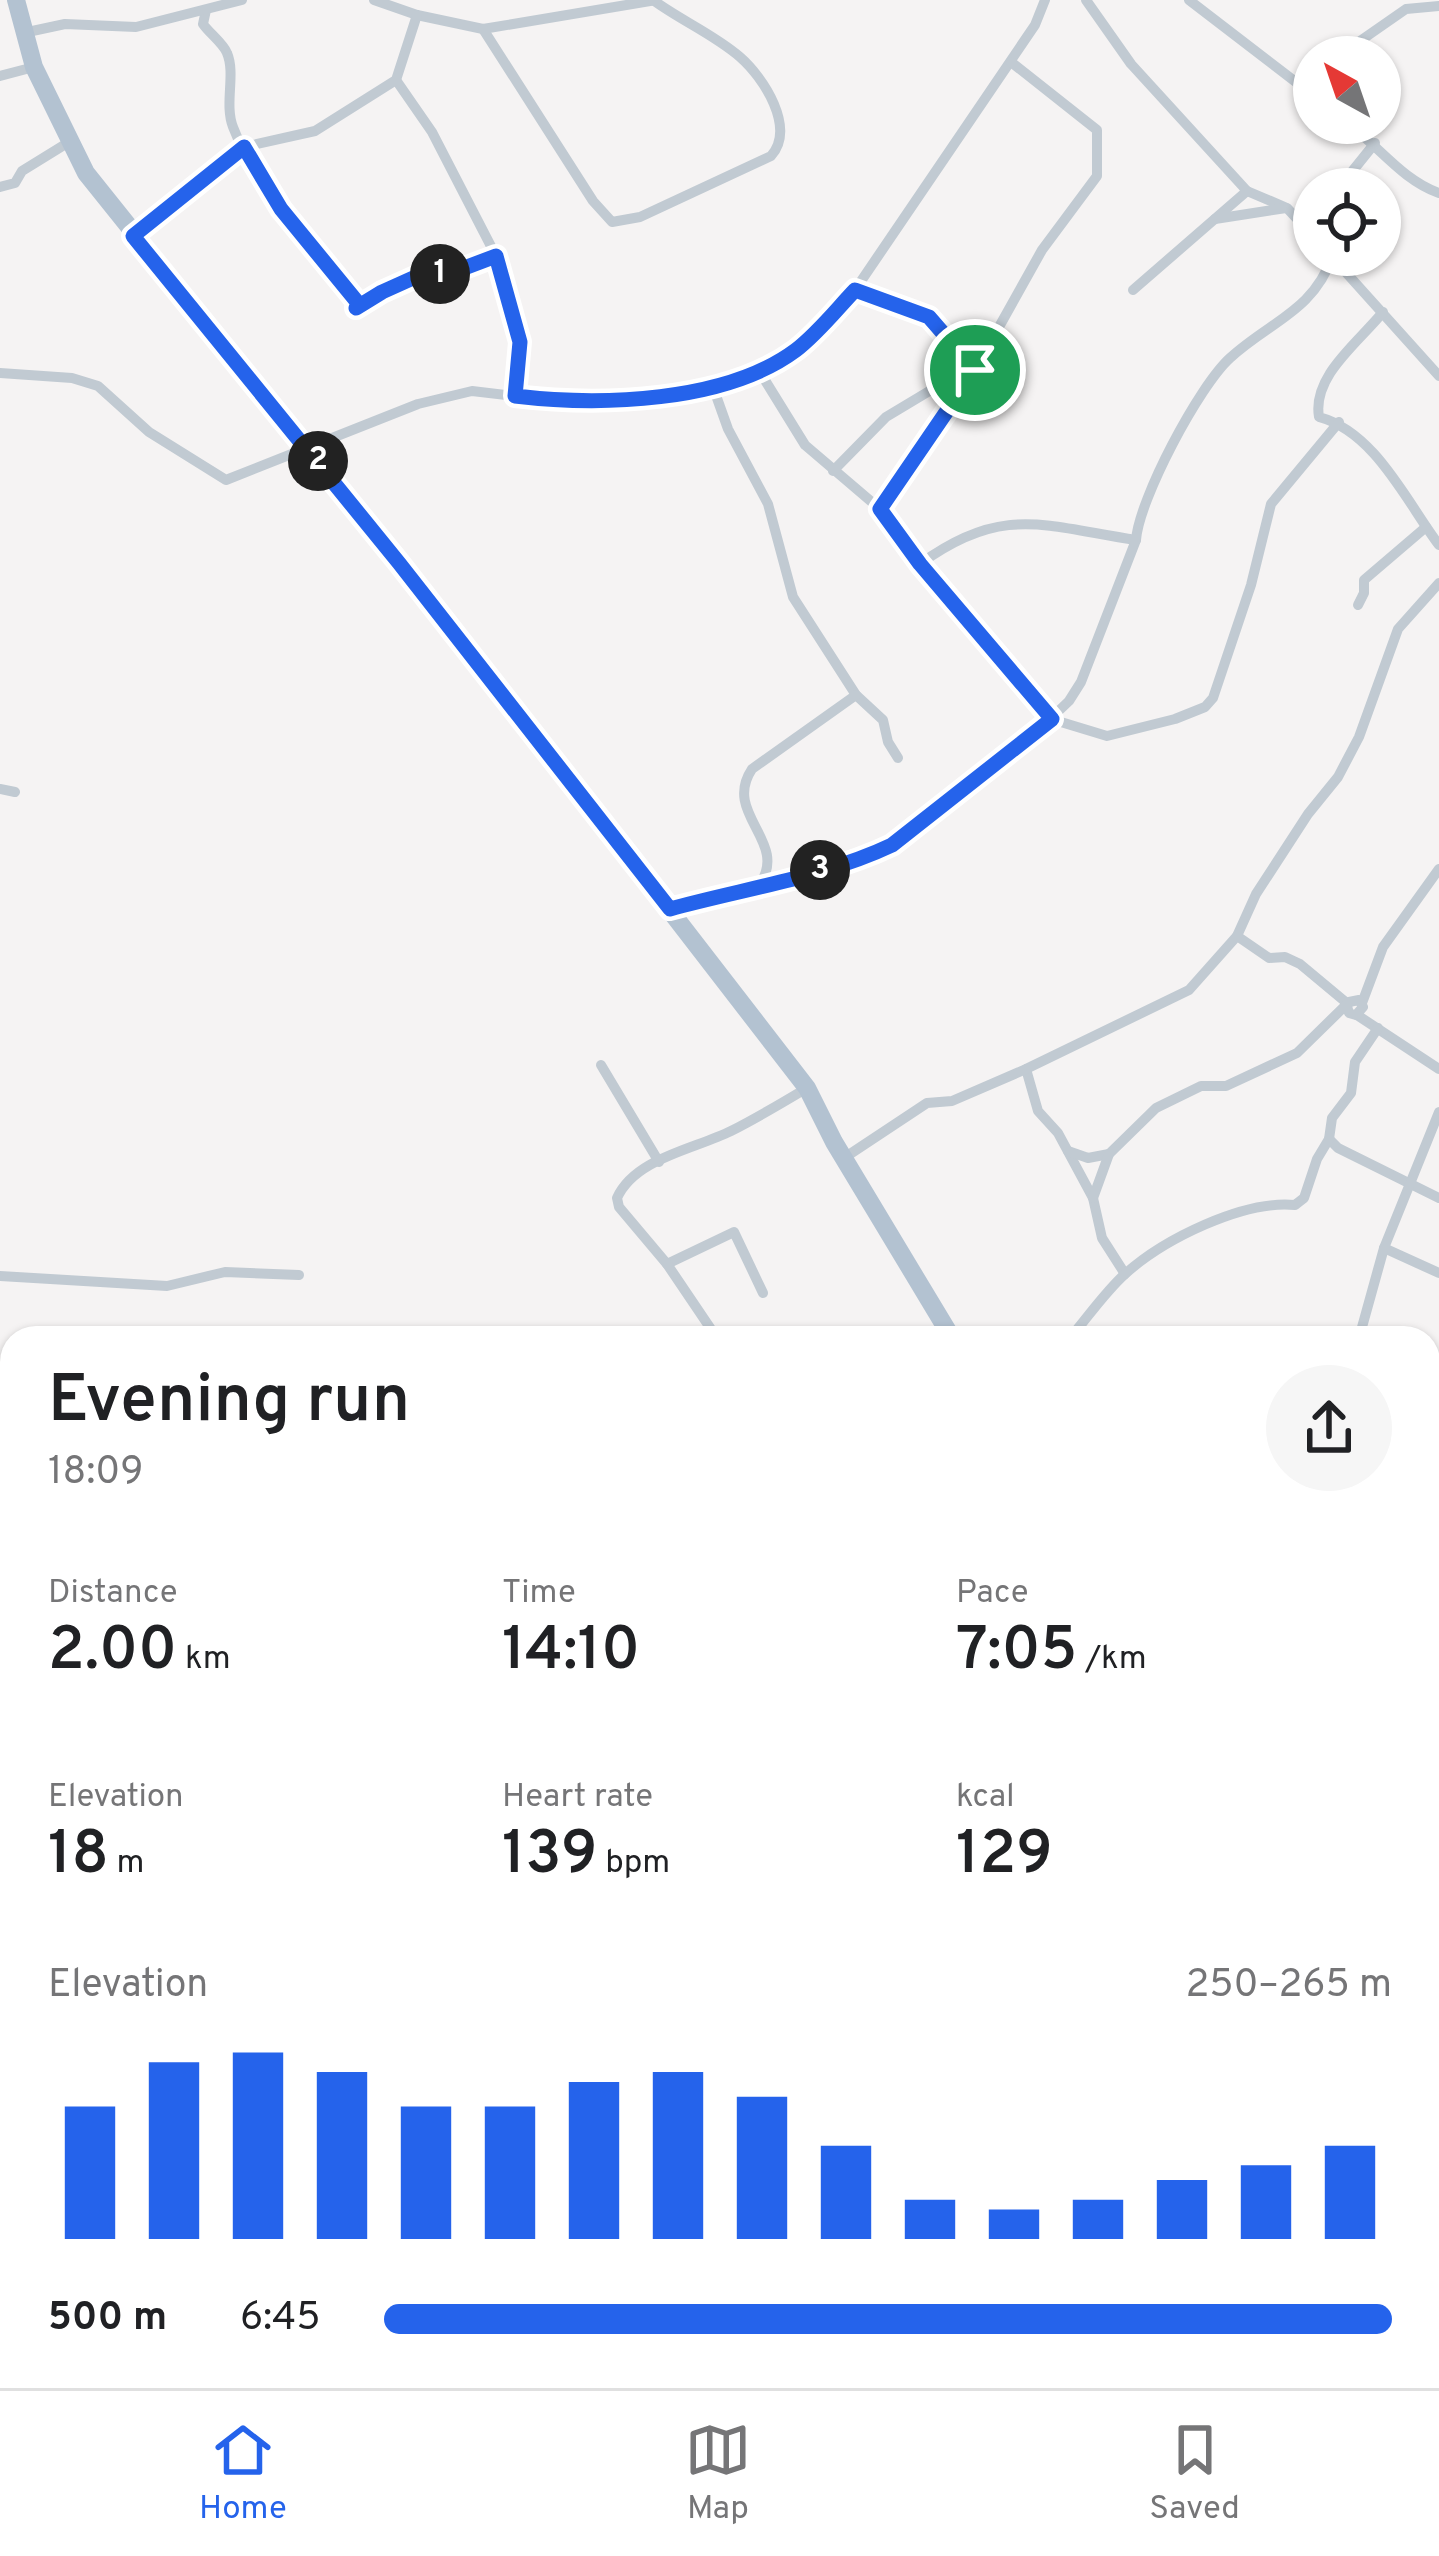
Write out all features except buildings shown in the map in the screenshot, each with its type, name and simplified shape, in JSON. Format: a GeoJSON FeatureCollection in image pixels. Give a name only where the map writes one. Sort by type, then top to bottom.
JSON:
{"type":"FeatureCollection","features":[{"type":"Feature","properties":{"kind":"main road"},"geometry":{"type":"LineString","coordinates":[[16,0],[34,67],[86,173],[306,446],[807,1088],[945,1326]]}},
{"type":"Feature","properties":{"kind":"street"},"geometry":{"type":"LineString","coordinates":[[23,33],[65,24],[136,27],[242,0]]}},
{"type":"Feature","properties":{"kind":"street"},"geometry":{"type":"LineString","coordinates":[[374,0],[482,29],[654,0],[740,57],[758,78],[783,128],[777,150],[640,217],[612,222],[592,201],[482,29]]}},
{"type":"Feature","properties":{"kind":"street"},"geometry":{"type":"LineString","coordinates":[[0,374],[72,378],[98,386],[149,432],[226,480],[418,404],[472,391],[575,403],[713,387],[793,352],[855,290],[1011,62],[1046,0]]}},
{"type":"Feature","properties":{"kind":"street"},"geometry":{"type":"LineString","coordinates":[[1086,0],[1131,64],[1247,191],[1293,214]]}},
{"type":"Feature","properties":{"kind":"street"},"geometry":{"type":"LineString","coordinates":[[1189,0],[1293,75]]}},
{"type":"Feature","properties":{"kind":"street"},"geometry":{"type":"LineString","coordinates":[[1367,36],[1406,9],[1439,7]]}},
{"type":"Feature","properties":{"kind":"street"},"geometry":{"type":"LineString","coordinates":[[206,10],[203,23],[227,53],[227,102],[233,127],[281,209],[325,258],[358,303],[356,308],[422,274],[451,273],[496,256]]}},
{"type":"Feature","properties":{"kind":"street"},"geometry":{"type":"LineString","coordinates":[[133,236],[244,147],[315,131],[396,80],[417,15]]}},
{"type":"Feature","properties":{"kind":"street"},"geometry":{"type":"LineString","coordinates":[[880,509],[962,393],[1042,250],[1097,176],[1096,130],[1011,62]]}},
{"type":"Feature","properties":{"kind":"street"},"geometry":{"type":"LineString","coordinates":[[0,76],[34,67]]}},
{"type":"Feature","properties":{"kind":"street"},"geometry":{"type":"LineString","coordinates":[[396,80],[431,132],[496,256],[520,342],[515,396]]}},
{"type":"Feature","properties":{"kind":"street"},"geometry":{"type":"LineString","coordinates":[[0,187],[15,182],[22,172],[69,142]]}},
{"type":"Feature","properties":{"kind":"street"},"geometry":{"type":"LineString","coordinates":[[1355,168],[1374,144]]}},
{"type":"Feature","properties":{"kind":"street"},"geometry":{"type":"LineString","coordinates":[[1376,144],[1410,180],[1439,193]]}},
{"type":"Feature","properties":{"kind":"street"},"geometry":{"type":"LineString","coordinates":[[1133,290],[1247,191]]}},
{"type":"Feature","properties":{"kind":"street"},"geometry":{"type":"LineString","coordinates":[[1212,220],[1287,208]]}},
{"type":"Feature","properties":{"kind":"street"},"geometry":{"type":"LineString","coordinates":[[670,909],[866,858],[892,845],[1052,719],[1081,682],[1136,540],[1138,522],[1171,449],[1227,360],[1282,323],[1315,291],[1322,276]]}},
{"type":"Feature","properties":{"kind":"street"},"geometry":{"type":"LineString","coordinates":[[1350,276],[1439,376]]}},
{"type":"Feature","properties":{"kind":"street"},"geometry":{"type":"LineString","coordinates":[[855,290],[929,317],[975,370]]}},
{"type":"Feature","properties":{"kind":"street"},"geometry":{"type":"LineString","coordinates":[[1383,313],[1321,384],[1316,399],[1319,417],[1340,422],[1385,469],[1439,545]]}},
{"type":"Feature","properties":{"kind":"street"},"geometry":{"type":"LineString","coordinates":[[758,369],[805,445],[880,509],[920,564],[1052,719],[1107,736],[1204,707],[1213,698],[1251,585],[1271,504],[1340,422]]}},
{"type":"Feature","properties":{"kind":"street"},"geometry":{"type":"LineString","coordinates":[[713,387],[728,429],[768,504],[793,597],[856,695],[883,720],[898,758]]}},
{"type":"Feature","properties":{"kind":"street"},"geometry":{"type":"LineString","coordinates":[[833,471],[900,407],[936,387],[962,393]]}},
{"type":"Feature","properties":{"kind":"street"},"geometry":{"type":"LineString","coordinates":[[920,564],[950,542],[991,525],[1040,523],[1136,540]]}},
{"type":"Feature","properties":{"kind":"street"},"geometry":{"type":"LineString","coordinates":[[1358,605],[1364,580],[1426,527]]}},
{"type":"Feature","properties":{"kind":"street"},"geometry":{"type":"LineString","coordinates":[[844,1158],[927,1103],[952,1101],[1189,990],[1237,936],[1256,894],[1349,757],[1398,628],[1439,583]]}},
{"type":"Feature","properties":{"kind":"street"},"geometry":{"type":"LineString","coordinates":[[760,884],[768,873],[768,853],[742,800],[743,782],[752,769],[856,695]]}},
{"type":"Feature","properties":{"kind":"street"},"geometry":{"type":"LineString","coordinates":[[0,789],[14,793]]}},
{"type":"Feature","properties":{"kind":"street"},"geometry":{"type":"LineString","coordinates":[[1080,1326],[1124,1274],[1164,1246],[1264,1203],[1295,1205],[1304,1198],[1329,1139],[1332,1118],[1355,1082],[1356,1010],[1383,947],[1439,869]]}},
{"type":"Feature","properties":{"kind":"street"},"geometry":{"type":"LineString","coordinates":[[1237,936],[1269,958],[1285,957],[1300,964],[1439,1069]]}},
{"type":"Feature","properties":{"kind":"street"},"geometry":{"type":"LineString","coordinates":[[1093,1198],[1108,1154],[1156,1108],[1202,1086],[1226,1086],[1297,1053],[1356,1010]]}},
{"type":"Feature","properties":{"kind":"street"},"geometry":{"type":"LineString","coordinates":[[601,1065],[659,1162]]}},
{"type":"Feature","properties":{"kind":"street"},"geometry":{"type":"LineString","coordinates":[[1026,1069],[1038,1111],[1068,1151],[1093,1198],[1102,1238],[1124,1274]]}},
{"type":"Feature","properties":{"kind":"street"},"geometry":{"type":"LineString","coordinates":[[710,1326],[667,1264],[619,1207],[617,1198],[630,1179],[659,1162],[728,1133],[807,1088]]}},
{"type":"Feature","properties":{"kind":"street"},"geometry":{"type":"LineString","coordinates":[[1361,1326],[1384,1248],[1439,1112]]}},
{"type":"Feature","properties":{"kind":"street"},"geometry":{"type":"LineString","coordinates":[[1329,1139],[1338,1148],[1439,1198]]}},
{"type":"Feature","properties":{"kind":"street"},"geometry":{"type":"LineString","coordinates":[[1068,1151],[1088,1157],[1108,1154]]}},
{"type":"Feature","properties":{"kind":"street"},"geometry":{"type":"LineString","coordinates":[[667,1264],[734,1232],[763,1293]]}},
{"type":"Feature","properties":{"kind":"street"},"geometry":{"type":"LineString","coordinates":[[1384,1248],[1439,1273]]}},
{"type":"Feature","properties":{"kind":"street"},"geometry":{"type":"LineString","coordinates":[[0,1276],[167,1286],[225,1272],[299,1275]]}},
{"type":"Feature","properties":{"kind":"route"},"geometry":{"type":"LineString","coordinates":[[244,147],[281,209],[325,258],[358,303],[356,308],[422,274],[451,273],[496,256],[520,342],[515,396],[575,403],[713,387],[793,352],[855,290],[929,317],[975,370],[880,509],[920,564],[1052,719],[956,798],[892,845],[866,858],[670,909],[306,446],[133,236],[244,147]]}}]}
